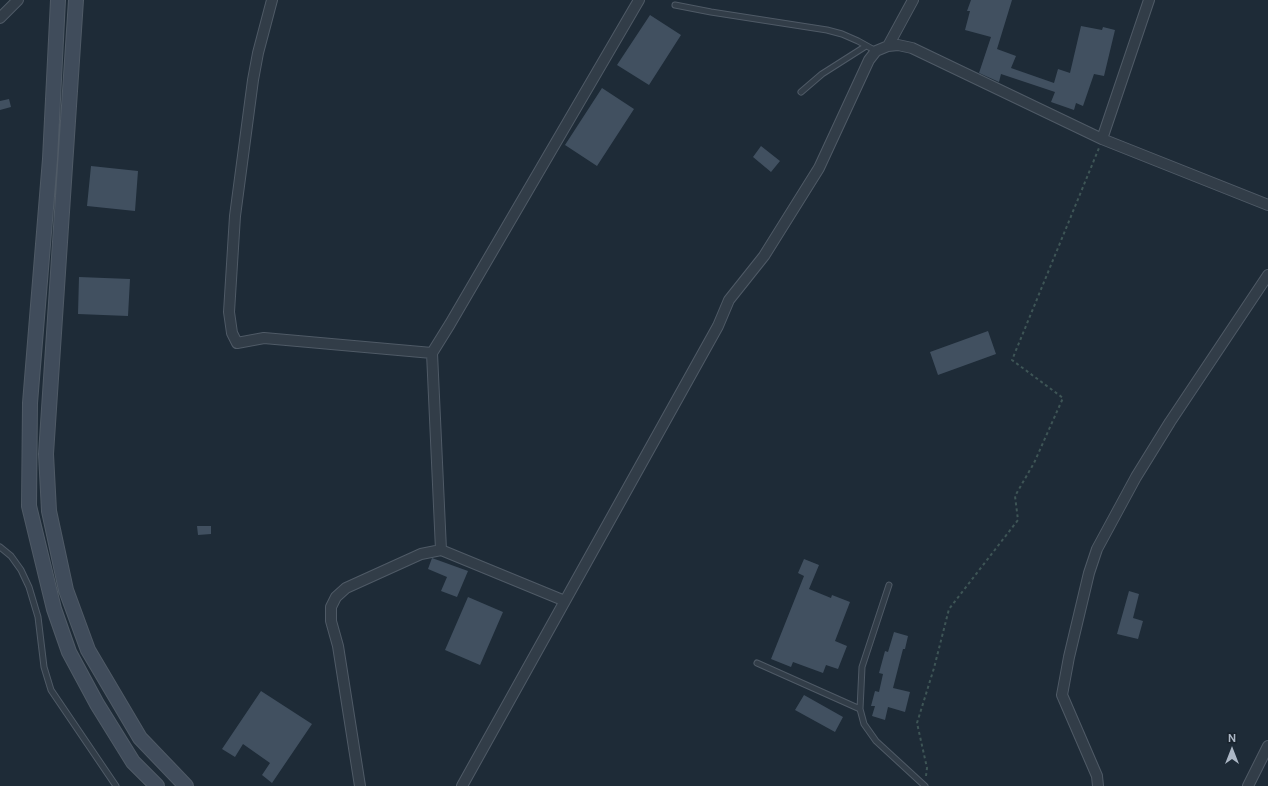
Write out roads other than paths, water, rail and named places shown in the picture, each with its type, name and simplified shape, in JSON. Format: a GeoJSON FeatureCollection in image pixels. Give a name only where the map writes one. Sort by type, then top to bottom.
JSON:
{"type":"FeatureCollection","features":[{"type":"Feature","properties":{"kind":"main road"},"geometry":{"type":"LineString","coordinates":[[58,0],[50,159],[30,403],[29,506],[54,609],[69,652],[97,704],[133,762],[157,786]]}},
{"type":"Feature","properties":{"kind":"main road"},"geometry":{"type":"LineString","coordinates":[[76,0],[46,454],[49,511],[66,590],[88,650],[140,738],[186,786]]}},
{"type":"Feature","properties":{"kind":"street"},"geometry":{"type":"LineString","coordinates":[[0,18],[18,0]]}},
{"type":"Feature","properties":{"kind":"street"},"geometry":{"type":"LineString","coordinates":[[272,0],[258,53],[253,80],[236,209],[229,312],[232,333],[237,343],[264,338],[432,353]]}},
{"type":"Feature","properties":{"kind":"street"},"geometry":{"type":"LineString","coordinates":[[441,550],[432,353],[639,0]]}},
{"type":"Feature","properties":{"kind":"street"},"geometry":{"type":"LineString","coordinates":[[888,46],[913,0]]}},
{"type":"Feature","properties":{"kind":"street"},"geometry":{"type":"LineString","coordinates":[[1102,139],[1149,0]]}},
{"type":"Feature","properties":{"kind":"street"},"geometry":{"type":"LineString","coordinates":[[462,786],[718,326],[729,300],[764,256],[819,168],[869,60],[876,51],[888,46],[898,45],[912,48],[1102,139],[1268,205]]}},
{"type":"Feature","properties":{"kind":"street"},"geometry":{"type":"LineString","coordinates":[[1098,786],[1097,776],[1062,695],[1069,657],[1093,561],[1097,549],[1170,422],[1268,275]]}},
{"type":"Feature","properties":{"kind":"street"},"geometry":{"type":"LineString","coordinates":[[360,786],[338,646],[331,621],[331,607],[336,597],[346,588],[421,554],[441,550],[565,600]]}},
{"type":"Feature","properties":{"kind":"street"},"geometry":{"type":"LineString","coordinates":[[1248,786],[1268,746]]}},
{"type":"Feature","properties":{"kind":"lane"},"geometry":{"type":"LineString","coordinates":[[675,5],[827,30],[842,34],[876,51]]}},
{"type":"Feature","properties":{"kind":"lane"},"geometry":{"type":"LineString","coordinates":[[801,92],[822,74],[866,46]]}},
{"type":"Feature","properties":{"kind":"lane"},"geometry":{"type":"LineString","coordinates":[[0,547],[11,556],[21,570],[29,586],[38,617],[44,667],[51,690],[116,786]]}},
{"type":"Feature","properties":{"kind":"lane"},"geometry":{"type":"LineString","coordinates":[[889,585],[862,667],[860,708],[864,724],[876,741],[924,785]]}},
{"type":"Feature","properties":{"kind":"lane"},"geometry":{"type":"LineString","coordinates":[[757,663],[860,708]]}}]}
